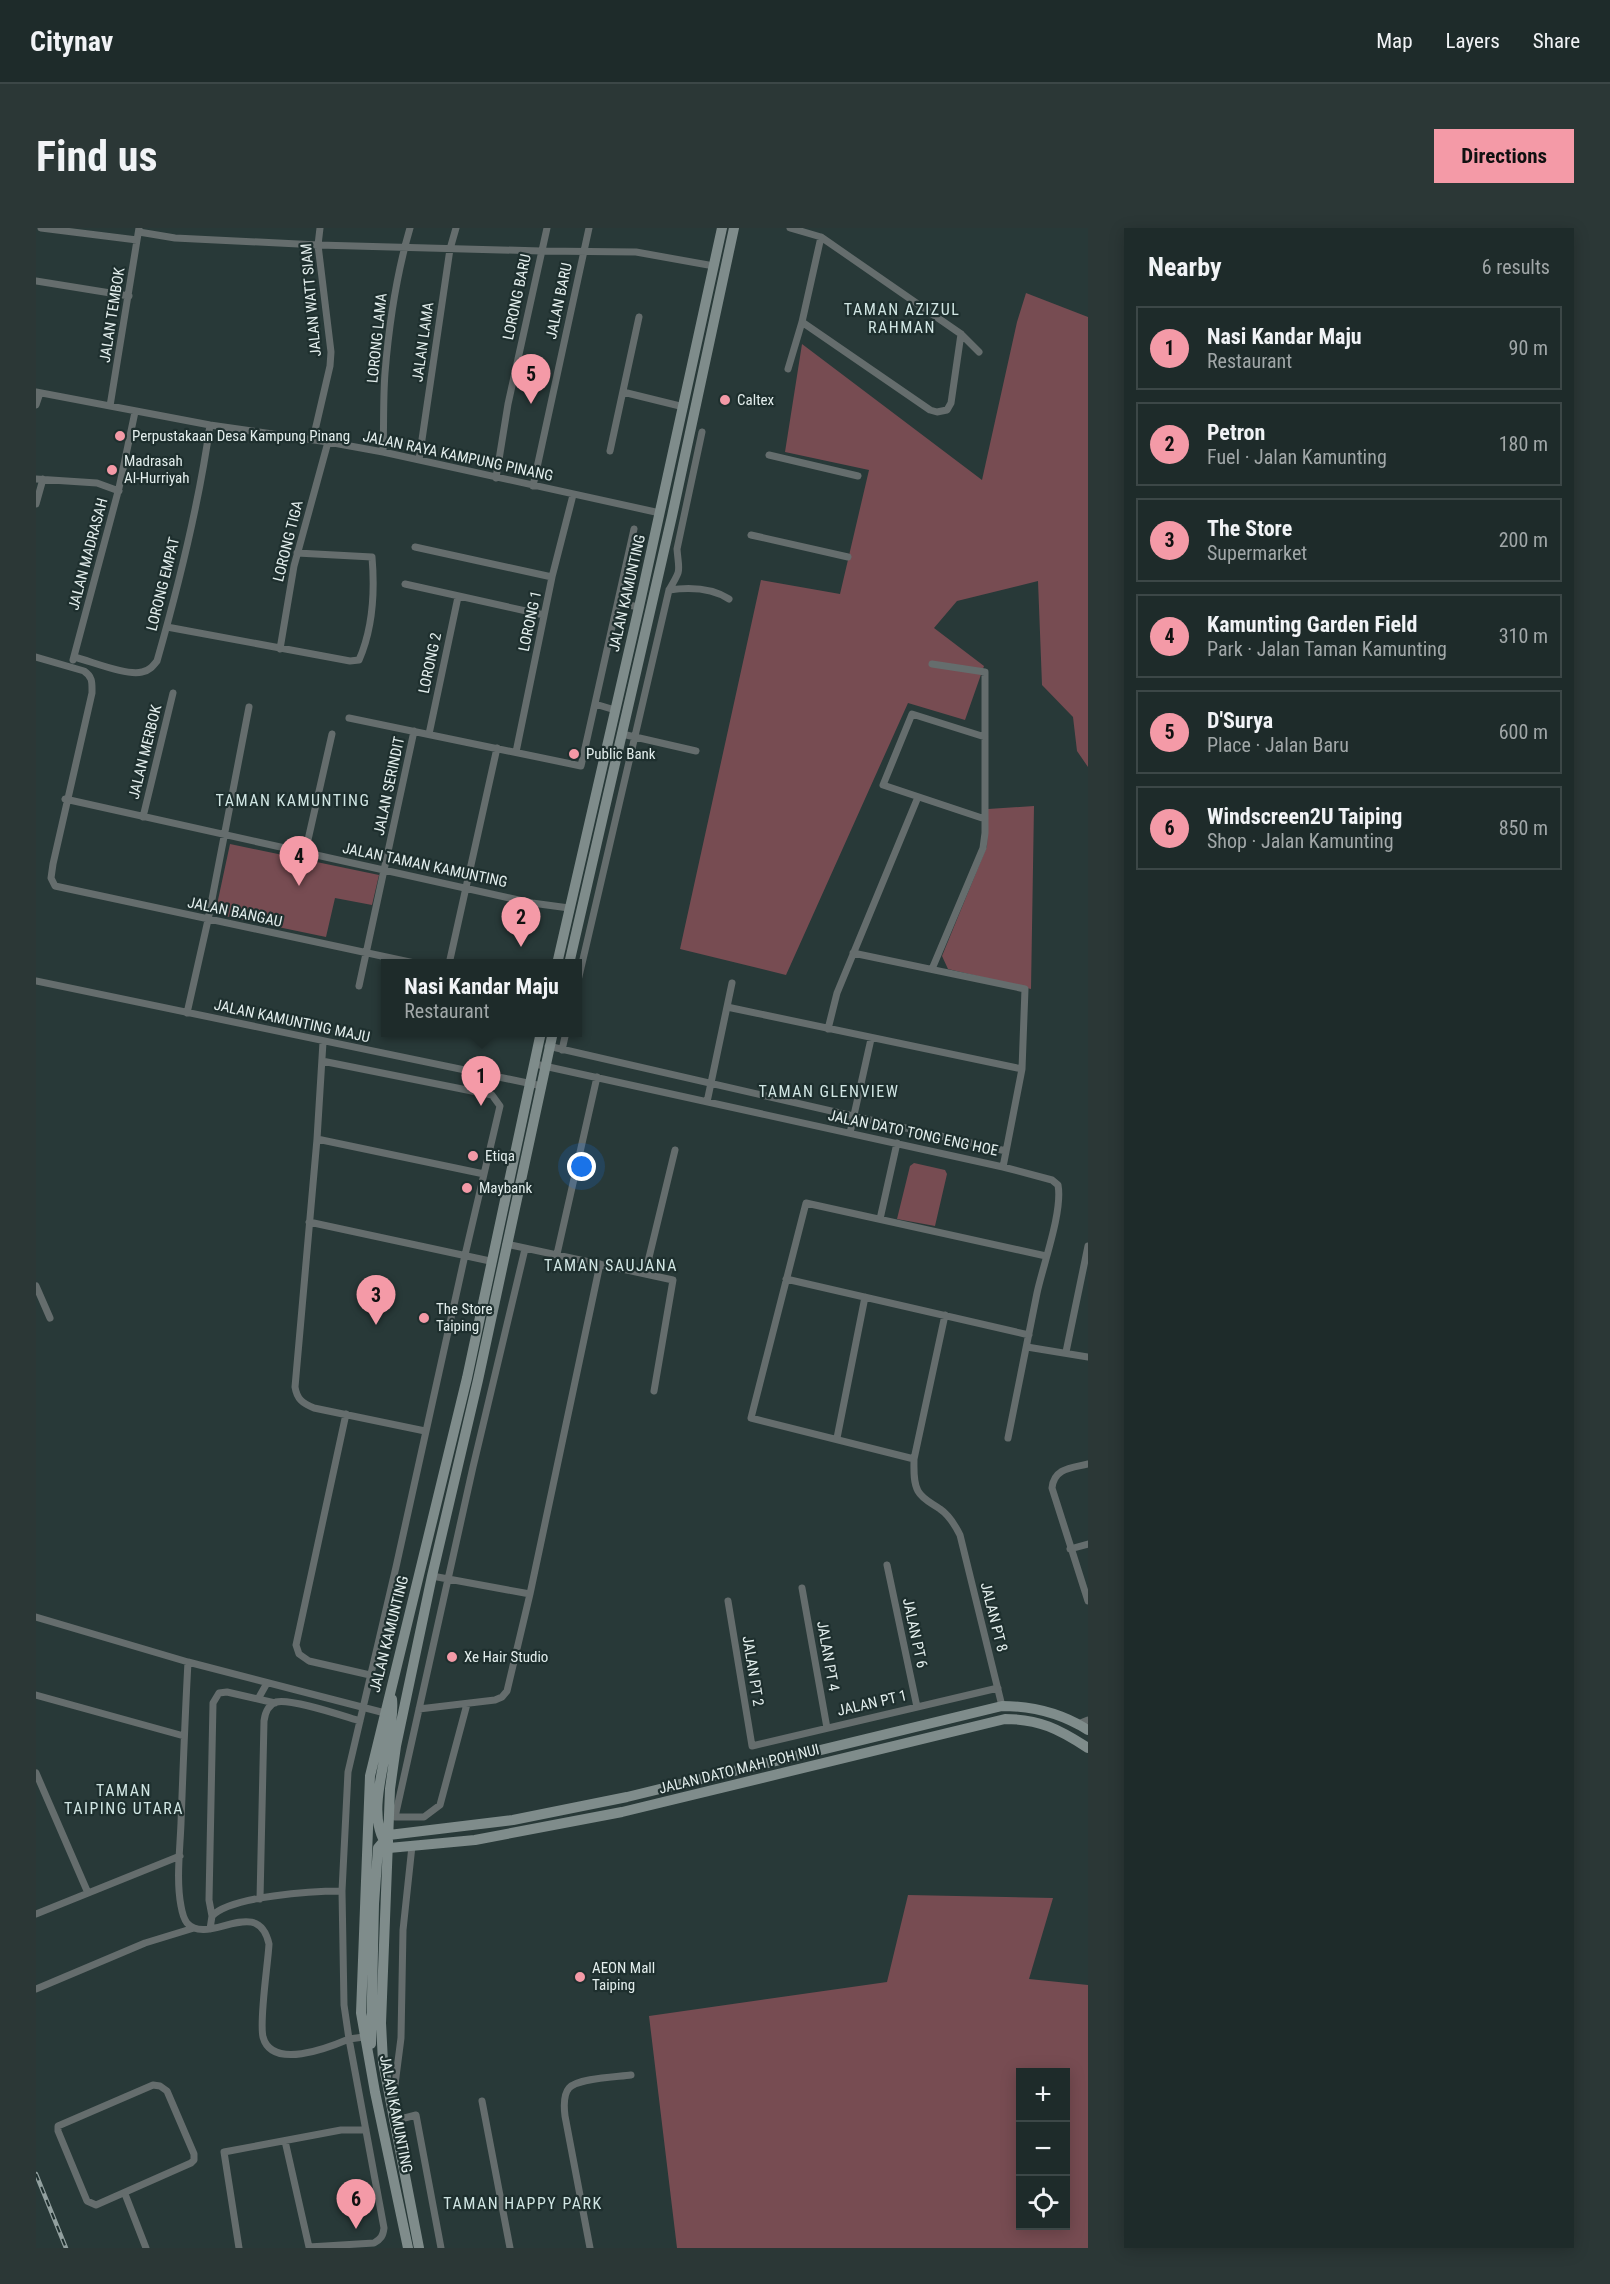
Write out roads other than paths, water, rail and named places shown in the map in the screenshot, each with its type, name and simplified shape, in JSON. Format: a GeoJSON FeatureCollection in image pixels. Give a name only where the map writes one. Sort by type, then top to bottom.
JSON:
{"type":"FeatureCollection","features":[{"type":"Feature","properties":{"kind":"main road","name":"JALAN KAMUNTING"},"geometry":{"type":"LineString","coordinates":[[558,959],[639,608],[722,228]]}},
{"type":"Feature","properties":{"kind":"main road","name":"JALAN KAMUNTING"},"geometry":{"type":"LineString","coordinates":[[570,959],[663,555],[734,228]]}},
{"type":"Feature","properties":{"kind":"main road","name":"JALAN KAMUNTING"},"geometry":{"type":"LineString","coordinates":[[419,2248],[383,2062],[381,2023],[390,1789],[396,1746],[432,1576],[478,1380],[506,1244],[544,1046],[543,1037]]}},
{"type":"Feature","properties":{"kind":"main road","name":"JALAN KAMUNTING"},"geometry":{"type":"LineString","coordinates":[[544,1046],[550,1037]]}},
{"type":"Feature","properties":{"kind":"main road","name":"JALAN KAMUNTING"},"geometry":{"type":"LineString","coordinates":[[408,2248],[364,2037],[360,1991],[368,1850],[368,1791],[374,1755],[467,1378],[490,1262],[537,1085]]}},
{"type":"Feature","properties":{"kind":"main road"},"geometry":{"type":"LineString","coordinates":[[370,2063],[374,1904],[378,1848],[387,1841],[378,1821],[379,1793],[393,1709],[391,1692]]}},
{"type":"Feature","properties":{"kind":"main road","name":"JALAN DATO MAH POH NUI"},"geometry":{"type":"LineString","coordinates":[[387,1841],[513,1820],[627,1797],[1002,1706],[1032,1707],[1085,1724]]}},
{"type":"Feature","properties":{"kind":"main road"},"geometry":{"type":"LineString","coordinates":[[1014,1706],[1015,1719]]}},
{"type":"Feature","properties":{"kind":"main road","name":"JALAN DATO MAH POH NUI"},"geometry":{"type":"LineString","coordinates":[[387,1841],[412,1846],[516,1833],[622,1812],[1005,1719],[1031,1720],[1047,1725],[1088,1748]]}},
{"type":"Feature","properties":{"kind":"street"},"geometry":{"type":"LineString","coordinates":[[41,228],[137,240]]}},
{"type":"Feature","properties":{"kind":"street","name":"JALAN WATT SIAM"},"geometry":{"type":"LineString","coordinates":[[313,440],[332,352],[318,244],[320,228]]}},
{"type":"Feature","properties":{"kind":"street","name":"LORONG LAMA"},"geometry":{"type":"LineString","coordinates":[[383,452],[386,365],[398,271],[410,228]]}},
{"type":"Feature","properties":{"kind":"street","name":"JALAN LAMA"},"geometry":{"type":"LineString","coordinates":[[419,460],[450,249],[456,228]]}},
{"type":"Feature","properties":{"kind":"street","name":"LORONG BARU"},"geometry":{"type":"LineString","coordinates":[[496,478],[508,404],[546,228]]}},
{"type":"Feature","properties":{"kind":"street","name":"JALAN BARU"},"geometry":{"type":"LineString","coordinates":[[533,486],[589,228]]}},
{"type":"Feature","properties":{"kind":"street"},"geometry":{"type":"LineString","coordinates":[[790,228],[821,237],[961,334],[979,352]]}},
{"type":"Feature","properties":{"kind":"street"},"geometry":{"type":"LineString","coordinates":[[139,230],[193,239],[450,249],[636,252],[714,266]]}},
{"type":"Feature","properties":{"kind":"street","name":"JALAN TEMBOK"},"geometry":{"type":"LineString","coordinates":[[110,406],[139,230]]}},
{"type":"Feature","properties":{"kind":"street"},"geometry":{"type":"LineString","coordinates":[[788,369],[802,322],[821,237]]}},
{"type":"Feature","properties":{"kind":"street"},"geometry":{"type":"LineString","coordinates":[[36,281],[129,296]]}},
{"type":"Feature","properties":{"kind":"street"},"geometry":{"type":"LineString","coordinates":[[610,451],[639,317]]}},
{"type":"Feature","properties":{"kind":"street"},"geometry":{"type":"LineString","coordinates":[[802,322],[936,412],[947,410],[951,403],[961,334]]}},
{"type":"Feature","properties":{"kind":"street"},"geometry":{"type":"LineString","coordinates":[[623,392],[684,407]]}},
{"type":"Feature","properties":{"kind":"street"},"geometry":{"type":"LineString","coordinates":[[36,405],[38,393]]}},
{"type":"Feature","properties":{"kind":"street","name":"JALAN RAYA KAMPUNG PINANG"},"geometry":{"type":"LineString","coordinates":[[38,393],[210,425],[383,452],[660,513]]}},
{"type":"Feature","properties":{"kind":"street","name":"JALAN MADRASAH"},"geometry":{"type":"LineString","coordinates":[[71,666],[119,490],[135,412]]}},
{"type":"Feature","properties":{"kind":"street","name":"LORONG EMPAT"},"geometry":{"type":"LineString","coordinates":[[74,657],[132,672],[142,672],[152,668],[158,661],[206,458],[210,425]]}},
{"type":"Feature","properties":{"kind":"street"},"geometry":{"type":"LineString","coordinates":[[582,964],[669,590],[679,575],[680,564],[677,554],[702,432]]}},
{"type":"Feature","properties":{"kind":"street","name":"LORONG TIGA"},"geometry":{"type":"LineString","coordinates":[[280,648],[297,553],[328,442]]}},
{"type":"Feature","properties":{"kind":"street"},"geometry":{"type":"LineString","coordinates":[[769,455],[858,476]]}},
{"type":"Feature","properties":{"kind":"street"},"geometry":{"type":"LineString","coordinates":[[36,504],[40,479],[97,483],[119,490]]}},
{"type":"Feature","properties":{"kind":"street","name":"LORONG 1"},"geometry":{"type":"LineString","coordinates":[[516,752],[552,577],[573,495]]}},
{"type":"Feature","properties":{"kind":"street"},"geometry":{"type":"LineString","coordinates":[[349,718],[581,766],[634,529]]}},
{"type":"Feature","properties":{"kind":"street"},"geometry":{"type":"LineString","coordinates":[[751,535],[848,557]]}},
{"type":"Feature","properties":{"kind":"street"},"geometry":{"type":"LineString","coordinates":[[415,547],[552,577]]}},
{"type":"Feature","properties":{"kind":"street"},"geometry":{"type":"LineString","coordinates":[[167,627],[350,661],[359,660],[370,627],[373,603],[372,557],[297,553]]}},
{"type":"Feature","properties":{"kind":"street"},"geometry":{"type":"LineString","coordinates":[[663,555],[677,554]]}},
{"type":"Feature","properties":{"kind":"street"},"geometry":{"type":"LineString","coordinates":[[405,584],[544,615]]}},
{"type":"Feature","properties":{"kind":"street"},"geometry":{"type":"LineString","coordinates":[[669,590],[698,589],[721,594],[729,599]]}},
{"type":"Feature","properties":{"kind":"street","name":"LORONG 2"},"geometry":{"type":"LineString","coordinates":[[429,735],[458,597]]}},
{"type":"Feature","properties":{"kind":"street"},"geometry":{"type":"LineString","coordinates":[[618,603],[639,608]]}},
{"type":"Feature","properties":{"kind":"street"},"geometry":{"type":"LineString","coordinates":[[36,657],[84,671],[90,675],[92,682],[92,693],[66,800]]}},
{"type":"Feature","properties":{"kind":"street"},"geometry":{"type":"LineString","coordinates":[[932,664],[985,672],[983,848],[932,969]]}},
{"type":"Feature","properties":{"kind":"street","name":"JALAN MERBOK"},"geometry":{"type":"LineString","coordinates":[[143,817],[173,693]]}},
{"type":"Feature","properties":{"kind":"street"},"geometry":{"type":"LineString","coordinates":[[595,704],[615,710]]}},
{"type":"Feature","properties":{"kind":"street"},"geometry":{"type":"LineString","coordinates":[[187,1013],[208,920],[249,707]]}},
{"type":"Feature","properties":{"kind":"street"},"geometry":{"type":"LineString","coordinates":[[985,737],[912,714],[883,785],[985,819]]}},
{"type":"Feature","properties":{"kind":"street","name":"JALAN SERINDIT"},"geometry":{"type":"LineString","coordinates":[[359,986],[386,870],[414,731]]}},
{"type":"Feature","properties":{"kind":"street"},"geometry":{"type":"LineString","coordinates":[[305,853],[332,734]]}},
{"type":"Feature","properties":{"kind":"street"},"geometry":{"type":"LineString","coordinates":[[622,734],[696,751]]}},
{"type":"Feature","properties":{"kind":"street"},"geometry":{"type":"LineString","coordinates":[[450,959],[497,748]]}},
{"type":"Feature","properties":{"kind":"street"},"geometry":{"type":"LineString","coordinates":[[828,1029],[837,993],[918,797]]}},
{"type":"Feature","properties":{"kind":"street","name":"JALAN TAMAN KAMUNTING"},"geometry":{"type":"LineString","coordinates":[[66,800],[532,903],[569,908]]}},
{"type":"Feature","properties":{"kind":"street","name":"JALAN BANGAU"},"geometry":{"type":"LineString","coordinates":[[66,800],[51,878],[55,886],[399,959]]}},
{"type":"Feature","properties":{"kind":"street"},"geometry":{"type":"LineString","coordinates":[[853,953],[1025,989],[1022,1069],[1003,1167]]}},
{"type":"Feature","properties":{"kind":"street","name":"JALAN KAMUNTING MAJU"},"geometry":{"type":"LineString","coordinates":[[36,981],[537,1085]]}},
{"type":"Feature","properties":{"kind":"street"},"geometry":{"type":"LineString","coordinates":[[707,1102],[732,983]]}},
{"type":"Feature","properties":{"kind":"street"},"geometry":{"type":"LineString","coordinates":[[727,1007],[1022,1069]]}},
{"type":"Feature","properties":{"kind":"street"},"geometry":{"type":"LineString","coordinates":[[562,1050],[565,1037]]}},
{"type":"Feature","properties":{"kind":"street"},"geometry":{"type":"LineString","coordinates":[[850,1133],[871,1039]]}},
{"type":"Feature","properties":{"kind":"street"},"geometry":{"type":"LineString","coordinates":[[322,1042],[317,1138],[295,1387],[299,1400],[306,1405],[426,1431]]}},
{"type":"Feature","properties":{"kind":"street"},"geometry":{"type":"LineString","coordinates":[[544,1046],[1006,1151]]}},
{"type":"Feature","properties":{"kind":"street"},"geometry":{"type":"LineString","coordinates":[[285,2141],[309,2247],[374,2243],[383,2235],[384,2228],[344,2005],[342,1891],[348,1772],[500,1106],[492,1095],[322,1061]]}},
{"type":"Feature","properties":{"kind":"street","name":"JALAN DATO TONG ENG HOE"},"geometry":{"type":"LineString","coordinates":[[540,1065],[897,1143],[1052,1180],[1058,1185],[1060,1193],[1046,1256]]}},
{"type":"Feature","properties":{"kind":"street"},"geometry":{"type":"LineString","coordinates":[[557,1254],[597,1077]]}},
{"type":"Feature","properties":{"kind":"street"},"geometry":{"type":"LineString","coordinates":[[317,1138],[484,1174]]}},
{"type":"Feature","properties":{"kind":"street"},"geometry":{"type":"LineString","coordinates":[[880,1219],[897,1143]]}},
{"type":"Feature","properties":{"kind":"street"},"geometry":{"type":"LineString","coordinates":[[645,1274],[675,1150]]}},
{"type":"Feature","properties":{"kind":"street"},"geometry":{"type":"LineString","coordinates":[[945,1315],[914,1458],[751,1418],[806,1203],[1046,1256],[1008,1438]]}},
{"type":"Feature","properties":{"kind":"street"},"geometry":{"type":"LineString","coordinates":[[309,1222],[490,1262]]}},
{"type":"Feature","properties":{"kind":"street"},"geometry":{"type":"LineString","coordinates":[[506,1244],[673,1280],[654,1391]]}},
{"type":"Feature","properties":{"kind":"street"},"geometry":{"type":"LineString","coordinates":[[1066,1352],[1088,1246]]}},
{"type":"Feature","properties":{"kind":"street"},"geometry":{"type":"LineString","coordinates":[[467,1704],[440,1805],[424,1817],[395,1817],[525,1249]]}},
{"type":"Feature","properties":{"kind":"street"},"geometry":{"type":"LineString","coordinates":[[419,1709],[495,1700],[507,1691],[530,1594],[600,1264]]}},
{"type":"Feature","properties":{"kind":"street"},"geometry":{"type":"LineString","coordinates":[[786,1279],[1029,1335]]}},
{"type":"Feature","properties":{"kind":"street"},"geometry":{"type":"LineString","coordinates":[[36,1286],[50,1318]]}},
{"type":"Feature","properties":{"kind":"street"},"geometry":{"type":"LineString","coordinates":[[837,1438],[865,1297]]}},
{"type":"Feature","properties":{"kind":"street"},"geometry":{"type":"LineString","coordinates":[[1027,1347],[1088,1357]]}},
{"type":"Feature","properties":{"kind":"street"},"geometry":{"type":"LineString","coordinates":[[346,1414],[297,1645],[299,1654],[309,1661],[370,1675]]}},
{"type":"Feature","properties":{"kind":"street","name":"JALAN PT 8"},"geometry":{"type":"LineString","coordinates":[[914,1458],[918,1492],[925,1500],[942,1510],[953,1522],[960,1535],[1002,1706]]}},
{"type":"Feature","properties":{"kind":"street"},"geometry":{"type":"LineString","coordinates":[[1088,1464],[1060,1472],[1053,1478],[1052,1488],[1088,1601]]}},
{"type":"Feature","properties":{"kind":"street"},"geometry":{"type":"LineString","coordinates":[[1070,1549],[1088,1544]]}},
{"type":"Feature","properties":{"kind":"street","name":"JALAN PT 6"},"geometry":{"type":"LineString","coordinates":[[887,1565],[917,1707]]}},
{"type":"Feature","properties":{"kind":"street"},"geometry":{"type":"LineString","coordinates":[[432,1576],[530,1594]]}},
{"type":"Feature","properties":{"kind":"street","name":"JALAN PT 4"},"geometry":{"type":"LineString","coordinates":[[802,1588],[827,1728]]}},
{"type":"Feature","properties":{"kind":"street","name":"JALAN PT 2"},"geometry":{"type":"LineString","coordinates":[[728,1601],[752,1746]]}},
{"type":"Feature","properties":{"kind":"street"},"geometry":{"type":"LineString","coordinates":[[36,1617],[188,1662],[385,1713]]}},
{"type":"Feature","properties":{"kind":"street"},"geometry":{"type":"LineString","coordinates":[[188,1662],[180,1856],[181,1905],[187,1923],[194,1928]]}},
{"type":"Feature","properties":{"kind":"street"},"geometry":{"type":"LineString","coordinates":[[258,1699],[267,1683]]}},
{"type":"Feature","properties":{"kind":"street","name":"JALAN PT 1"},"geometry":{"type":"LineString","coordinates":[[752,1746],[998,1688]]}},
{"type":"Feature","properties":{"kind":"street"},"geometry":{"type":"LineString","coordinates":[[210,1929],[212,1916],[208,1900],[213,1703],[219,1693],[227,1692],[275,1703],[292,1702],[360,1721]]}},
{"type":"Feature","properties":{"kind":"street"},"geometry":{"type":"LineString","coordinates":[[36,1695],[184,1736]]}},
{"type":"Feature","properties":{"kind":"street"},"geometry":{"type":"LineString","coordinates":[[260,1899],[264,1721],[268,1708],[275,1703]]}},
{"type":"Feature","properties":{"kind":"street"},"geometry":{"type":"LineString","coordinates":[[36,1773],[88,1893]]}},
{"type":"Feature","properties":{"kind":"street"},"geometry":{"type":"LineString","coordinates":[[412,1846],[403,1930],[401,2038],[392,2117],[416,2115],[441,2248]]}},
{"type":"Feature","properties":{"kind":"street"},"geometry":{"type":"LineString","coordinates":[[36,1914],[180,1856]]}},
{"type":"Feature","properties":{"kind":"street"},"geometry":{"type":"LineString","coordinates":[[212,1916],[224,1908],[296,1892],[342,1891]]}},
{"type":"Feature","properties":{"kind":"street"},"geometry":{"type":"LineString","coordinates":[[36,1989],[145,1943],[194,1928],[210,1929],[246,1922],[255,1923],[267,1935],[269,1944],[262,2034],[270,2049],[278,2054],[287,2055],[327,2049],[349,2039],[364,2037]]}},
{"type":"Feature","properties":{"kind":"street"},"geometry":{"type":"LineString","coordinates":[[590,2248],[565,2116],[565,2097],[569,2088],[577,2083],[631,2075]]}},
{"type":"Feature","properties":{"kind":"street"},"geometry":{"type":"LineString","coordinates":[[153,2085],[160,2086],[167,2091],[194,2154],[194,2160],[125,2194],[96,2205],[87,2201],[58,2131],[58,2126],[153,2085]]}},
{"type":"Feature","properties":{"kind":"street"},"geometry":{"type":"LineString","coordinates":[[482,2101],[510,2248]]}},
{"type":"Feature","properties":{"kind":"street"},"geometry":{"type":"LineString","coordinates":[[239,2248],[224,2152],[341,2130],[366,2130]]}},
{"type":"Feature","properties":{"kind":"street"},"geometry":{"type":"LineString","coordinates":[[125,2194],[146,2248]]}},
{"type":"Feature","properties":{"kind":"railway"},"geometry":{"type":"LineString","coordinates":[[36,2174],[66,2248]]}},
{"type":"Feature","properties":{"kind":"place","name":"Caltex"},"geometry":{"type":"Point","coordinates":[725,400]}},
{"type":"Feature","properties":{"kind":"place","name":"D'Surya"},"geometry":{"type":"Point","coordinates":[531,404]}},
{"type":"Feature","properties":{"kind":"place","name":"Perpustakaan Desa Kampung Pinang"},"geometry":{"type":"Point","coordinates":[120,436]}},
{"type":"Feature","properties":{"kind":"place","name":"Madrasah Al-Hurriyah"},"geometry":{"type":"Point","coordinates":[112,470]}},
{"type":"Feature","properties":{"kind":"place","name":"Public Bank"},"geometry":{"type":"Point","coordinates":[574,754]}},
{"type":"Feature","properties":{"kind":"place","name":"Kamunting Garden Field"},"geometry":{"type":"Point","coordinates":[299,886]}},
{"type":"Feature","properties":{"kind":"place","name":"Petron"},"geometry":{"type":"Point","coordinates":[521,947]}},
{"type":"Feature","properties":{"kind":"place","name":"Nasi Kandar Maju"},"geometry":{"type":"Point","coordinates":[481,1106]}},
{"type":"Feature","properties":{"kind":"place","name":"Etiqa"},"geometry":{"type":"Point","coordinates":[473,1156]}},
{"type":"Feature","properties":{"kind":"place","name":"Maybank"},"geometry":{"type":"Point","coordinates":[467,1188]}},
{"type":"Feature","properties":{"kind":"place","name":"The Store Taiping"},"geometry":{"type":"Point","coordinates":[424,1318]}},
{"type":"Feature","properties":{"kind":"place","name":"The Store"},"geometry":{"type":"Point","coordinates":[376,1325]}},
{"type":"Feature","properties":{"kind":"place","name":"Xe Hair Studio"},"geometry":{"type":"Point","coordinates":[452,1657]}},
{"type":"Feature","properties":{"kind":"place","name":"AEON Mall Taiping"},"geometry":{"type":"Point","coordinates":[580,1977]}},
{"type":"Feature","properties":{"kind":"place","name":"Windscreen2U Taiping"},"geometry":{"type":"Point","coordinates":[356,2229]}},
{"type":"Feature","properties":{"kind":"district","name":"TAMAN AZIZUL RAHMAN"},"geometry":{"type":"Point","coordinates":[902,318]}},
{"type":"Feature","properties":{"kind":"district","name":"TAMAN KAMUNTING"},"geometry":{"type":"Point","coordinates":[293,800]}},
{"type":"Feature","properties":{"kind":"district","name":"TAMAN GLENVIEW"},"geometry":{"type":"Point","coordinates":[829,1091]}},
{"type":"Feature","properties":{"kind":"district","name":"TAMAN SAUJANA"},"geometry":{"type":"Point","coordinates":[611,1265]}},
{"type":"Feature","properties":{"kind":"district","name":"TAMAN TAIPING UTARA"},"geometry":{"type":"Point","coordinates":[124,1799]}},
{"type":"Feature","properties":{"kind":"district","name":"TAMAN HAPPY PARK"},"geometry":{"type":"Point","coordinates":[523,2203]}}]}
